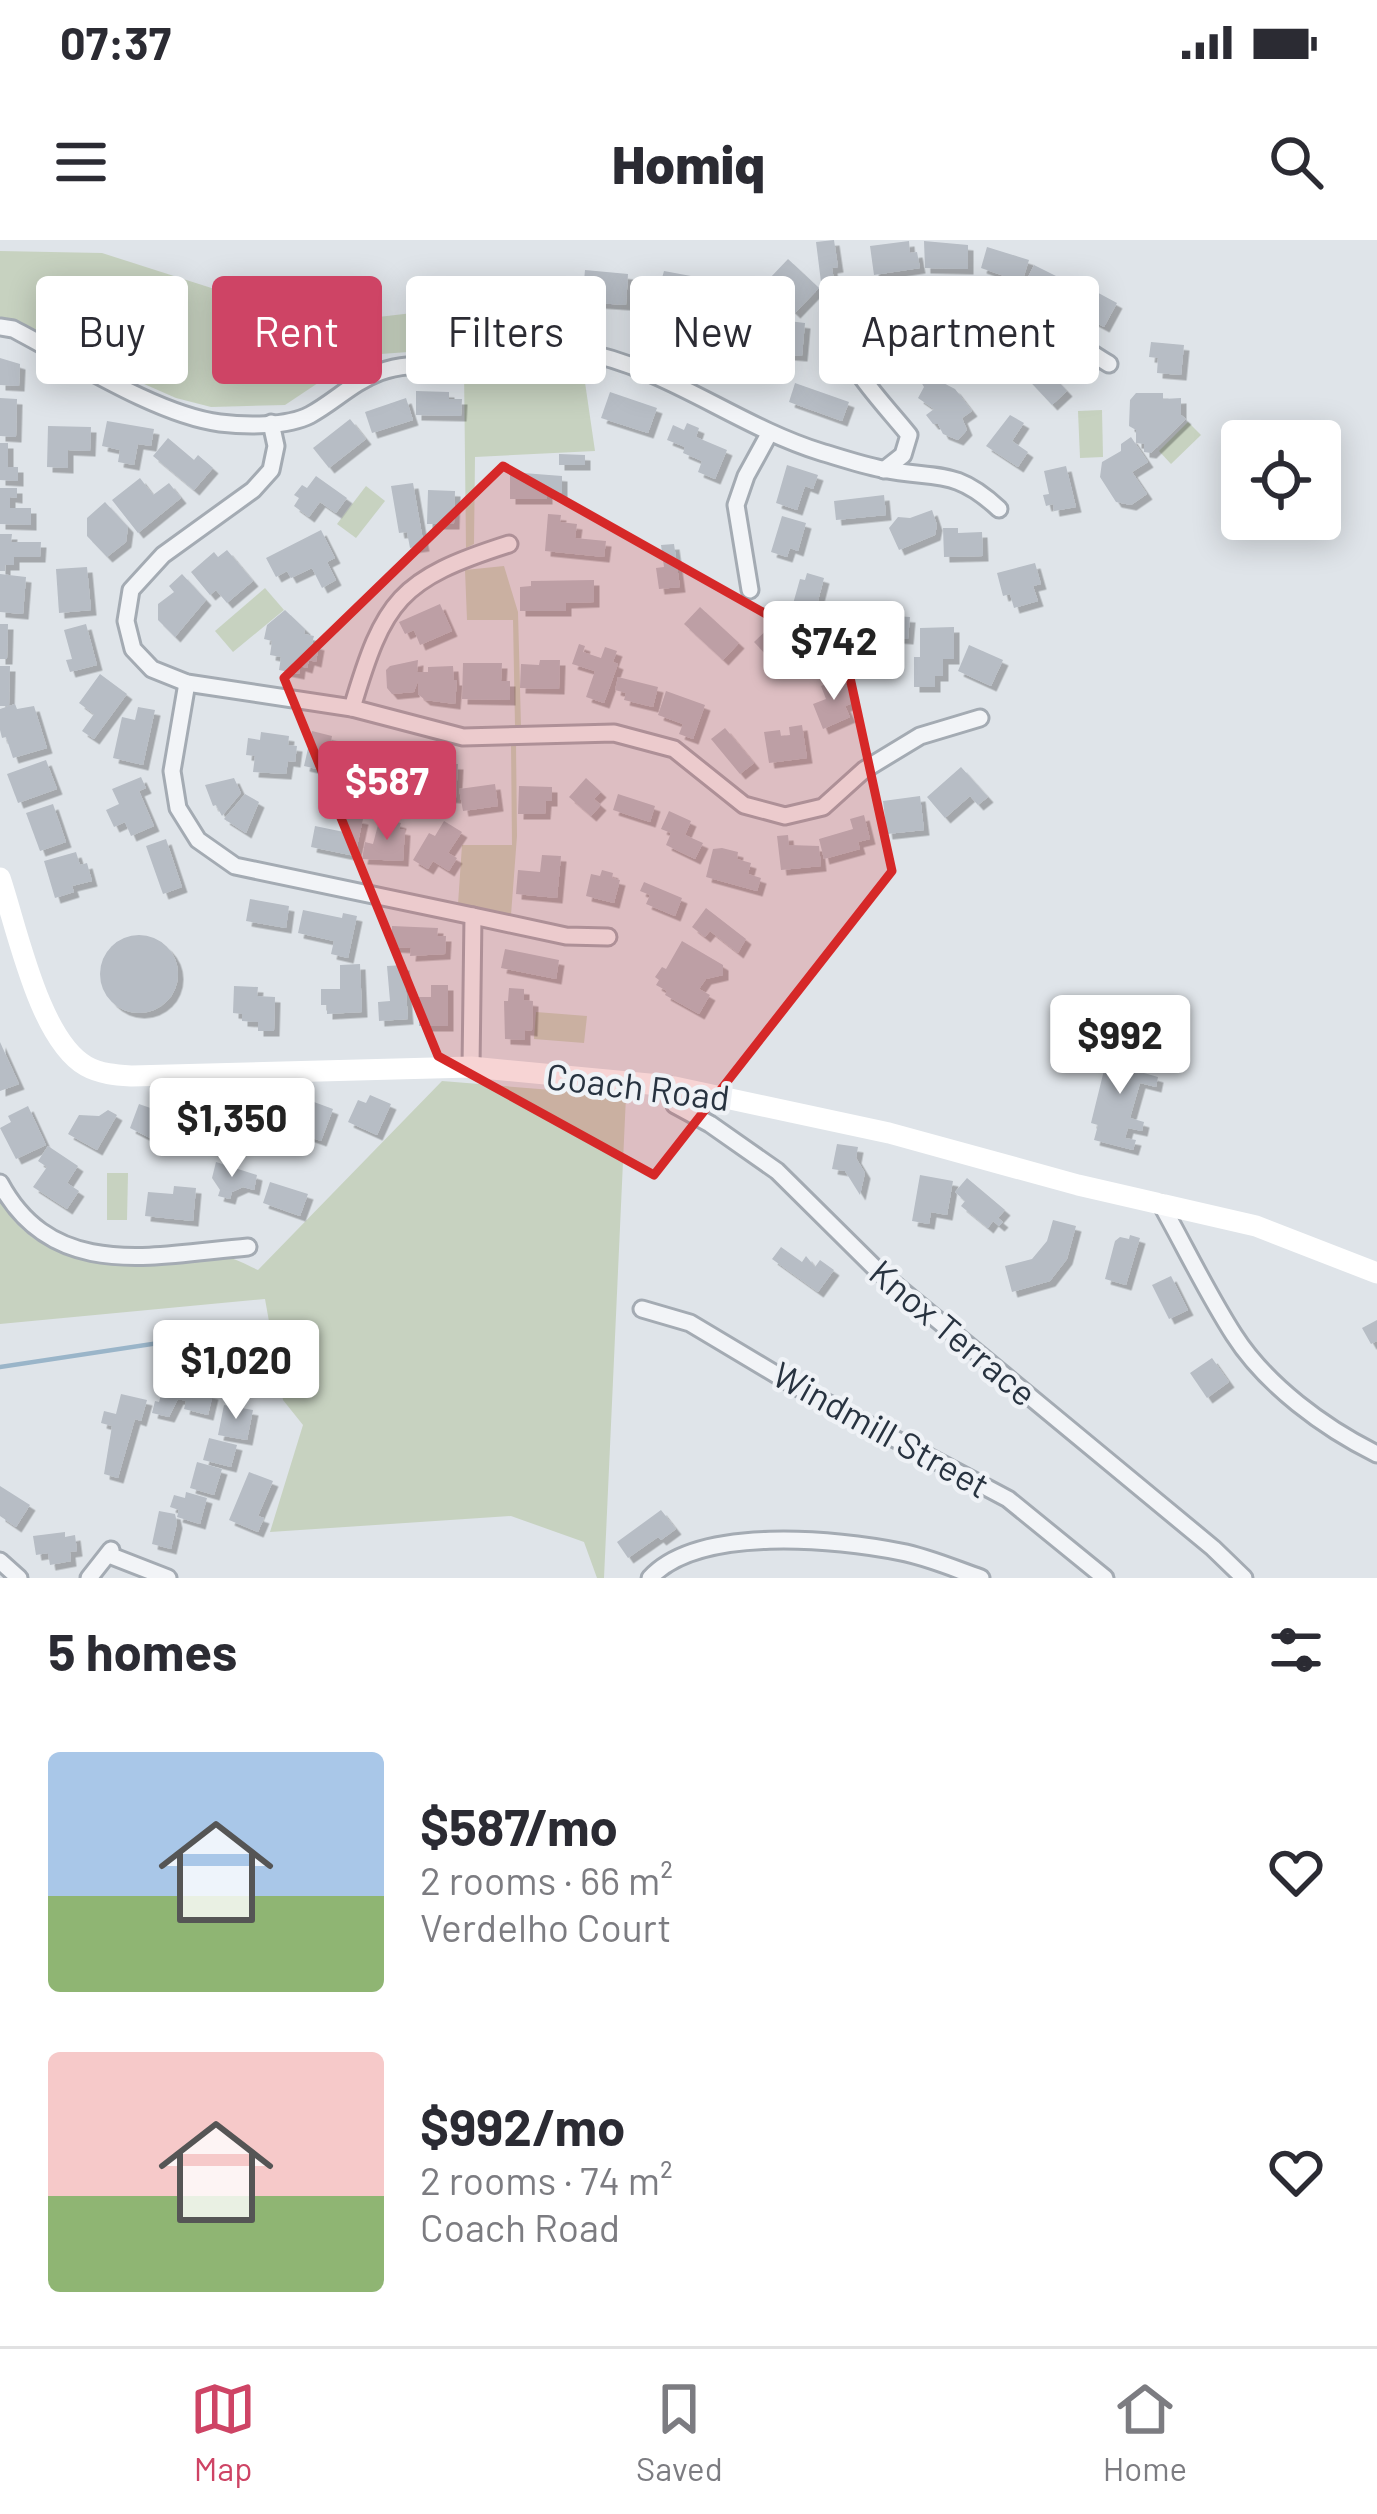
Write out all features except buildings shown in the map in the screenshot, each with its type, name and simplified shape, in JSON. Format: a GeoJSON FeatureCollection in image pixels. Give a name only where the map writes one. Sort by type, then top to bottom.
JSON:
{"type":"FeatureCollection","features":[{"type":"Feature","properties":{"kind":"street"},"geometry":{"type":"LineString","coordinates":[[884,470],[903,455],[909,435],[853,362],[842,338],[847,316],[857,307],[882,298],[947,293],[994,298],[1109,364]]}},
{"type":"Feature","properties":{"kind":"street"},"geometry":{"type":"LineString","coordinates":[[0,327],[14,329],[164,406],[219,422],[272,423],[307,417],[352,385],[404,365],[480,363],[522,353],[575,350],[663,381],[769,434],[884,470],[946,475],[978,490],[999,508]]}},
{"type":"Feature","properties":{"kind":"street"},"geometry":{"type":"LineString","coordinates":[[272,423],[276,446],[272,470],[253,490],[163,555],[131,590],[126,621],[133,649],[152,669],[187,683],[352,708],[463,737],[614,733],[674,748],[744,805],[785,816],[823,807],[864,770],[920,736],[980,718]]}},
{"type":"Feature","properties":{"kind":"street"},"geometry":{"type":"LineString","coordinates":[[750,590],[736,505],[769,434]]}},
{"type":"Feature","properties":{"kind":"street"},"geometry":{"type":"LineString","coordinates":[[352,708],[380,624],[401,597],[433,573],[508,544]]}},
{"type":"Feature","properties":{"kind":"street"},"geometry":{"type":"LineString","coordinates":[[187,683],[172,771],[178,808],[198,840],[235,866],[566,936],[608,937]]}},
{"type":"Feature","properties":{"kind":"street","name":"Coach Road"},"geometry":{"type":"LineString","coordinates":[[0,878],[48,1018],[64,1045],[87,1066],[132,1076],[471,1067],[670,1086],[889,1133],[1256,1226],[1377,1273]]}},
{"type":"Feature","properties":{"kind":"street"},"geometry":{"type":"LineString","coordinates":[[471,1067],[473,916]]}},
{"type":"Feature","properties":{"kind":"street","name":"Knox Terrace"},"geometry":{"type":"LineString","coordinates":[[670,1086],[675,1105],[777,1171],[878,1270],[1244,1578]]}},
{"type":"Feature","properties":{"kind":"street"},"geometry":{"type":"LineString","coordinates":[[0,1183],[8,1199],[43,1237],[85,1253],[149,1255],[248,1247]]}},
{"type":"Feature","properties":{"kind":"street"},"geometry":{"type":"LineString","coordinates":[[1161,1204],[1237,1339],[1280,1388],[1344,1438],[1377,1454]]}},
{"type":"Feature","properties":{"kind":"street","name":"Windmill Street"},"geometry":{"type":"LineString","coordinates":[[642,1309],[690,1323],[797,1387],[1008,1499],[1105,1578]]}},
{"type":"Feature","properties":{"kind":"street"},"geometry":{"type":"LineString","coordinates":[[650,1578],[701,1547],[761,1541],[838,1543],[904,1552],[981,1578]]}},
{"type":"Feature","properties":{"kind":"street"},"geometry":{"type":"LineString","coordinates":[[89,1578],[110,1551],[168,1578]]}},
{"type":"Feature","properties":{"kind":"street"},"geometry":{"type":"LineString","coordinates":[[0,1561],[19,1578]]}},
{"type":"Feature","properties":{"kind":"highlighted area"},"geometry":{"type":"Polygon","coordinates":[[[503,466],[846,659],[892,871],[654,1175],[438,1056],[284,678],[503,466]]]}},
{"type":"Feature","properties":{"kind":"green space"},"geometry":{"type":"Polygon","coordinates":[[[0,251],[102,253],[174,276],[36,276],[36,337],[0,321],[0,251]]]}},
{"type":"Feature","properties":{"kind":"green space"},"geometry":{"type":"Polygon","coordinates":[[[188,280],[212,288],[212,384],[316,384],[285,405],[211,407],[144,384],[188,384],[188,280]]]}},
{"type":"Feature","properties":{"kind":"green space"},"geometry":{"type":"Polygon","coordinates":[[[406,314],[406,352],[382,354],[382,317],[406,314]]]}},
{"type":"Feature","properties":{"kind":"green space"},"geometry":{"type":"Polygon","coordinates":[[[464,384],[585,384],[595,451],[475,457],[474,544],[466,548],[464,384]]]}},
{"type":"Feature","properties":{"kind":"green space"},"geometry":{"type":"Polygon","coordinates":[[[1102,410],[1103,457],[1080,458],[1078,411],[1102,410]]]}},
{"type":"Feature","properties":{"kind":"green space"},"geometry":{"type":"Polygon","coordinates":[[[1188,422],[1201,435],[1171,464],[1159,451],[1188,422]]]}},
{"type":"Feature","properties":{"kind":"green space"},"geometry":{"type":"Polygon","coordinates":[[[366,486],[385,501],[356,538],[337,524],[366,486]]]}},
{"type":"Feature","properties":{"kind":"green space"},"geometry":{"type":"Polygon","coordinates":[[[504,566],[518,612],[521,726],[515,726],[513,620],[467,620],[465,570],[504,566]]]}},
{"type":"Feature","properties":{"kind":"green space"},"geometry":{"type":"Polygon","coordinates":[[[265,588],[284,610],[233,652],[215,631],[265,588]]]}},
{"type":"Feature","properties":{"kind":"green space"},"geometry":{"type":"Polygon","coordinates":[[[511,743],[516,743],[517,836],[511,915],[458,904],[462,845],[512,845],[511,743]]]}},
{"type":"Feature","properties":{"kind":"green space"},"geometry":{"type":"Polygon","coordinates":[[[536,1012],[587,1016],[584,1043],[534,1039],[536,1012]]]}},
{"type":"Feature","properties":{"kind":"green space"},"geometry":{"type":"Polygon","coordinates":[[[442,1081],[626,1096],[604,1578],[597,1578],[584,1542],[511,1516],[270,1532],[303,1425],[283,1400],[265,1299],[0,1324],[0,1201],[17,1224],[58,1251],[106,1258],[219,1255],[258,1270],[442,1081]]]}},
{"type":"Feature","properties":{"kind":"green space"},"geometry":{"type":"Polygon","coordinates":[[[107,1173],[128,1173],[127,1220],[107,1220],[107,1173]]]}},
{"type":"Feature","properties":{"kind":"waterway"},"geometry":{"type":"LineString","coordinates":[[0,1367],[258,1328]]}}]}
